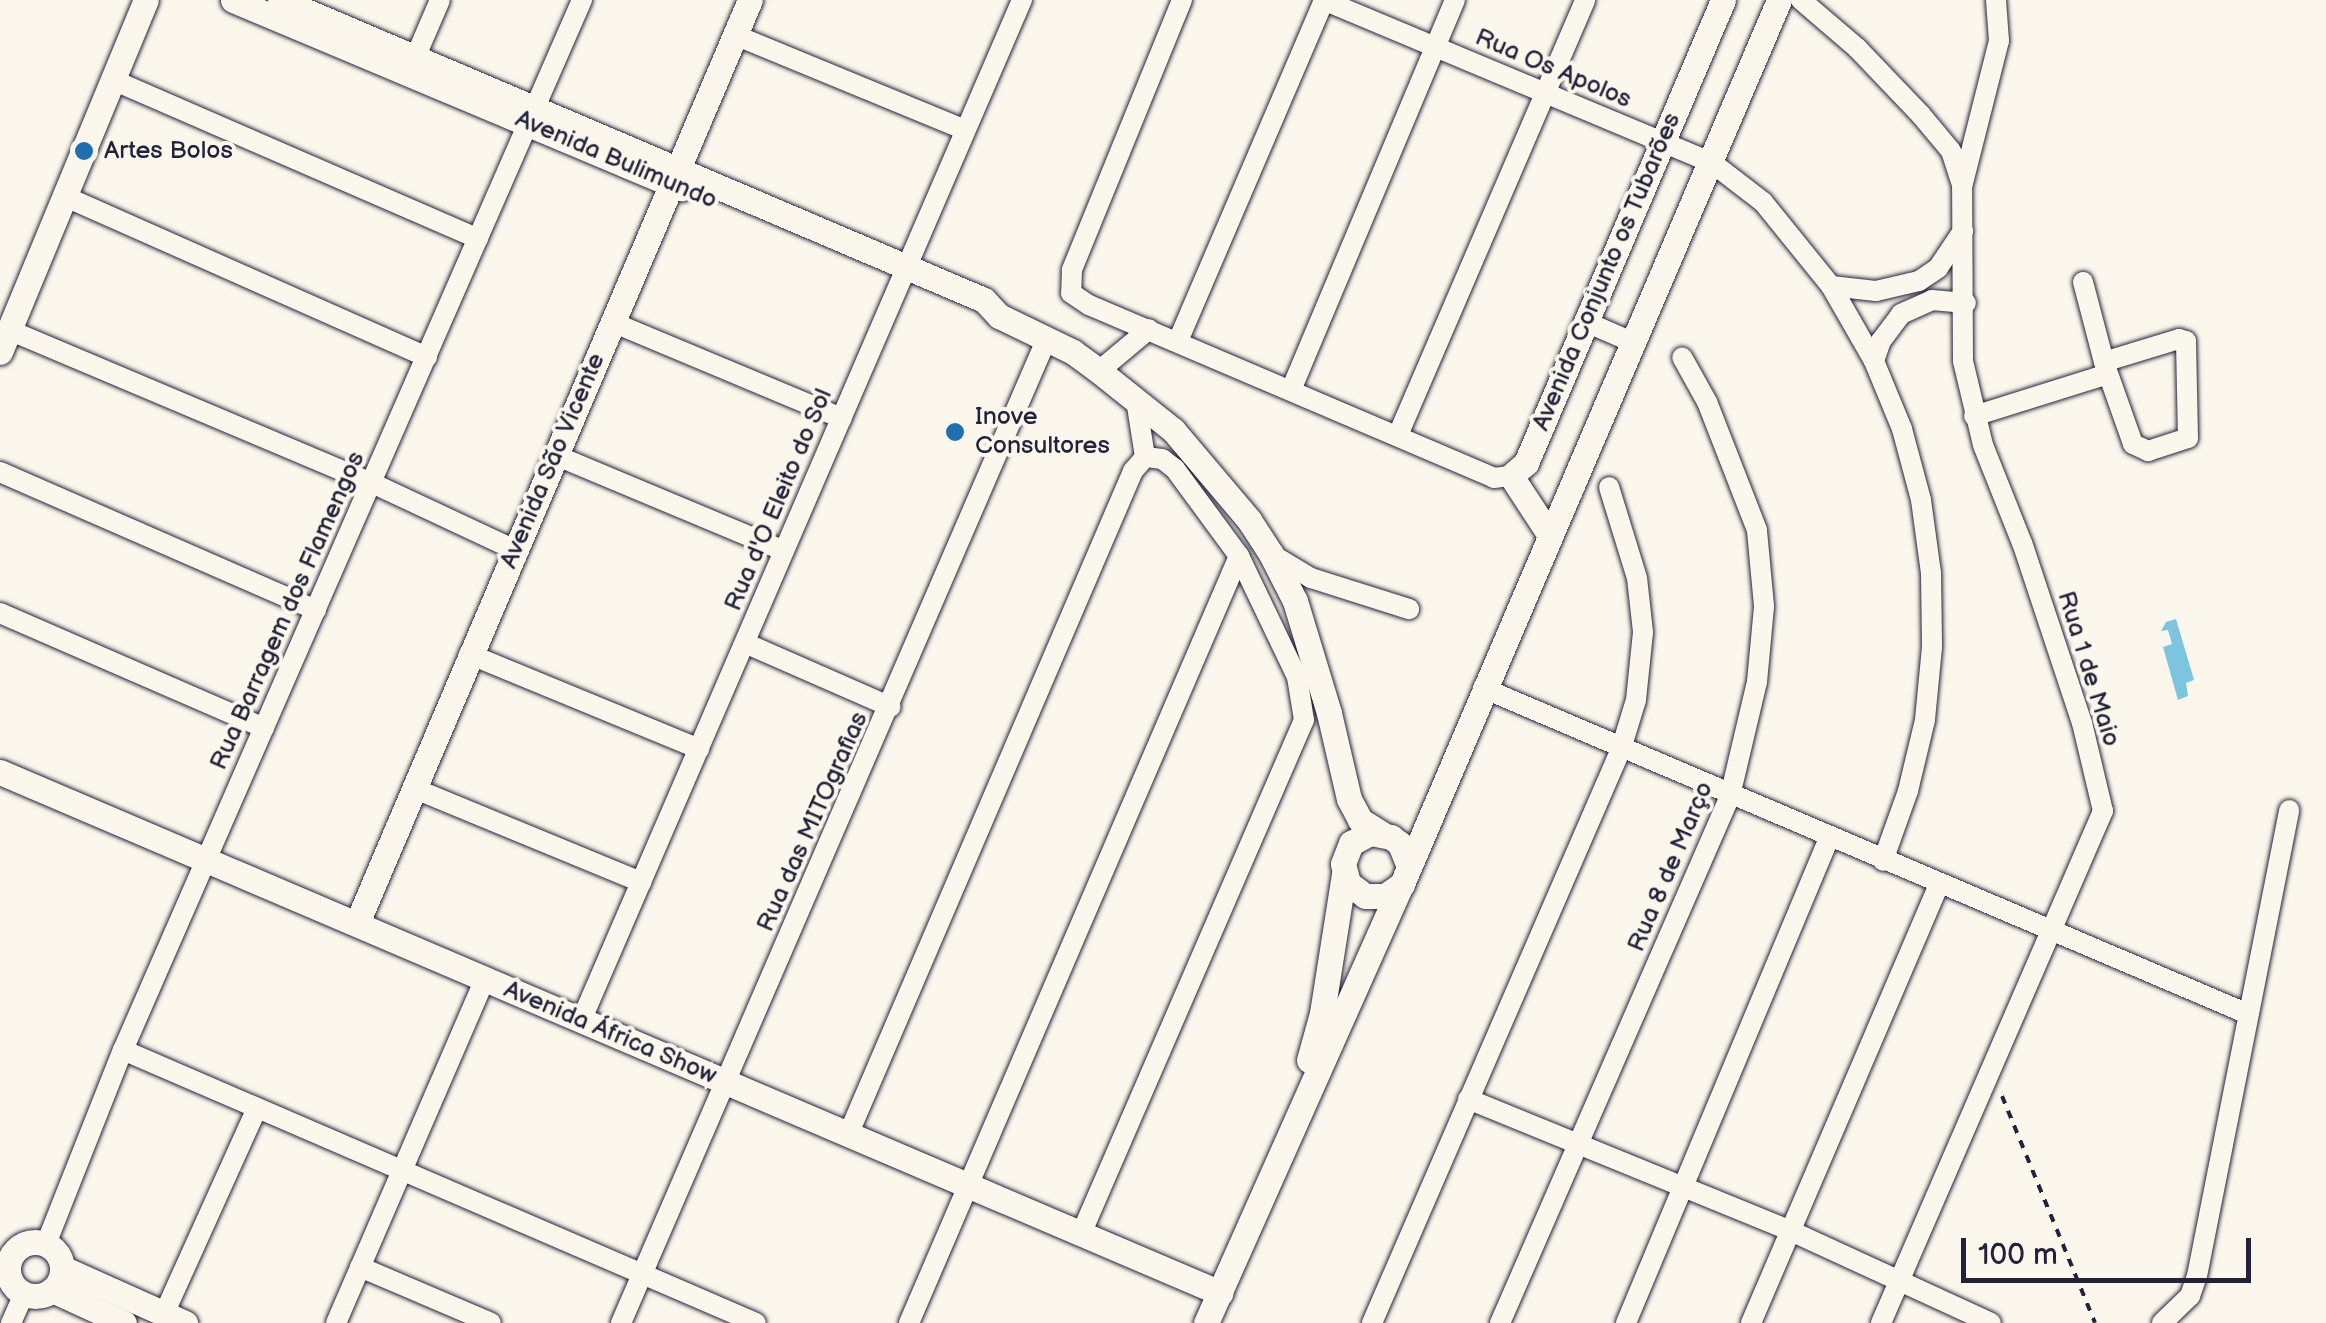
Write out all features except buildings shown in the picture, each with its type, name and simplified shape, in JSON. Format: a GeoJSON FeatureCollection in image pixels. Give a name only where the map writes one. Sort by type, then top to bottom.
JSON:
{"type":"FeatureCollection","features":[{"type":"Feature","properties":{"kind":"street"},"geometry":{"type":"LineString","coordinates":[[146,0],[66,197],[7,322],[515,550]]}},
{"type":"Feature","properties":{"kind":"street","name":"Avenida Bulimundo"},"geometry":{"type":"LineString","coordinates":[[233,0],[533,114]]}},
{"type":"Feature","properties":{"kind":"street"},"geometry":{"type":"LineString","coordinates":[[415,58],[440,0]]}},
{"type":"Feature","properties":{"kind":"street","name":"Rua Barragem dos Flamengos"},"geometry":{"type":"LineString","coordinates":[[22,1242],[123,1050],[582,0]]}},
{"type":"Feature","properties":{"kind":"street","name":"Avenida São Vicente"},"geometry":{"type":"LineString","coordinates":[[357,923],[750,0]]}},
{"type":"Feature","properties":{"kind":"street","name":"Rua d'O Eleito do Sol"},"geometry":{"type":"LineString","coordinates":[[582,1020],[1022,0]]}},
{"type":"Feature","properties":{"kind":"street"},"geometry":{"type":"LineString","coordinates":[[1182,0],[1072,270],[1071,293],[1078,300],[1494,478],[1511,476],[1548,534]]}},
{"type":"Feature","properties":{"kind":"street"},"geometry":{"type":"LineString","coordinates":[[1178,341],[1324,0]]}},
{"type":"Feature","properties":{"kind":"street","name":"Rua Os Apolos"},"geometry":{"type":"LineString","coordinates":[[1324,0],[1711,162],[1762,202],[1831,286],[1874,362],[1902,430],[1927,536],[1933,610],[1930,683],[1918,756],[1883,861]]}},
{"type":"Feature","properties":{"kind":"street"},"geometry":{"type":"LineString","coordinates":[[1291,390],[1455,0]]}},
{"type":"Feature","properties":{"kind":"street"},"geometry":{"type":"LineString","coordinates":[[1398,435],[1585,0]]}},
{"type":"Feature","properties":{"kind":"street","name":"Avenida Conjunto os Tubarões"},"geometry":{"type":"LineString","coordinates":[[1511,476],[1526,462],[1724,0]]}},
{"type":"Feature","properties":{"kind":"street","name":"Avenida Conjunto os Tubarões"},"geometry":{"type":"LineString","coordinates":[[1287,1142],[1779,0]]}},
{"type":"Feature","properties":{"kind":"street"},"geometry":{"type":"LineString","coordinates":[[1802,0],[1858,48],[1920,115],[1951,152],[1962,187]]}},
{"type":"Feature","properties":{"kind":"street","name":"Rua 1 de Maio"},"geometry":{"type":"LineString","coordinates":[[1881,1323],[2102,811],[2082,723],[1974,416],[1963,361],[1966,303],[1962,187],[1999,41],[1996,0]]}},
{"type":"Feature","properties":{"kind":"street","name":"Avenida Bulimundo"},"geometry":{"type":"LineString","coordinates":[[294,3],[533,114],[903,274],[978,316],[1000,316],[1047,338],[1099,371],[1173,430],[1270,554],[1295,600],[1329,713],[1349,798]]}},
{"type":"Feature","properties":{"kind":"street"},"geometry":{"type":"LineString","coordinates":[[735,36],[965,130]]}},
{"type":"Feature","properties":{"kind":"street"},"geometry":{"type":"LineString","coordinates":[[113,80],[478,239]]}},
{"type":"Feature","properties":{"kind":"street"},"geometry":{"type":"LineString","coordinates":[[66,197],[427,357]]}},
{"type":"Feature","properties":{"kind":"street"},"geometry":{"type":"LineString","coordinates":[[1831,286],[1876,291],[1919,281],[1953,251],[1963,231]]}},
{"type":"Feature","properties":{"kind":"street"},"geometry":{"type":"LineString","coordinates":[[1974,416],[2106,368],[2179,339],[2186,341],[2188,438],[2181,443],[2139,450],[2106,368],[2083,282]]}},
{"type":"Feature","properties":{"kind":"street"},"geometry":{"type":"LineString","coordinates":[[1874,362],[1881,341],[1902,314],[1932,300],[1966,303]]}},
{"type":"Feature","properties":{"kind":"street"},"geometry":{"type":"LineString","coordinates":[[612,322],[842,418]]}},
{"type":"Feature","properties":{"kind":"street"},"geometry":{"type":"LineString","coordinates":[[1586,322],[1632,342]]}},
{"type":"Feature","properties":{"kind":"street"},"geometry":{"type":"LineString","coordinates":[[1099,371],[1149,329]]}},
{"type":"Feature","properties":{"kind":"street","name":"Rua das MITOgrafias"},"geometry":{"type":"LineString","coordinates":[[621,1323],[1047,338]]}},
{"type":"Feature","properties":{"kind":"street","name":"Rua 8 de Março"},"geometry":{"type":"LineString","coordinates":[[1500,1323],[1730,796],[1757,682],[1764,606],[1757,530],[1708,402],[1682,356]]}},
{"type":"Feature","properties":{"kind":"street"},"geometry":{"type":"LineString","coordinates":[[848,1135],[1133,471],[1145,456],[1136,400]]}},
{"type":"Feature","properties":{"kind":"street"},"geometry":{"type":"LineString","coordinates":[[554,455],[784,552]]}},
{"type":"Feature","properties":{"kind":"street"},"geometry":{"type":"LineString","coordinates":[[1081,1234],[1304,720],[1297,677],[1239,556],[1174,469],[1162,459],[1145,456]]}},
{"type":"Feature","properties":{"kind":"street"},"geometry":{"type":"LineString","coordinates":[[0,472],[316,610]]}},
{"type":"Feature","properties":{"kind":"street"},"geometry":{"type":"LineString","coordinates":[[1372,1323],[1622,749],[1636,700],[1643,632],[1636,578],[1609,487]]}},
{"type":"Feature","properties":{"kind":"street"},"geometry":{"type":"LineString","coordinates":[[1270,554],[1311,578],[1408,609]]}},
{"type":"Feature","properties":{"kind":"street"},"geometry":{"type":"LineString","coordinates":[[909,1323],[1239,556]]}},
{"type":"Feature","properties":{"kind":"street"},"geometry":{"type":"LineString","coordinates":[[0,613],[264,728]]}},
{"type":"Feature","properties":{"kind":"street"},"geometry":{"type":"LineString","coordinates":[[744,642],[891,706]]}},
{"type":"Feature","properties":{"kind":"street"},"geometry":{"type":"LineString","coordinates":[[469,654],[699,749]]}},
{"type":"Feature","properties":{"kind":"street"},"geometry":{"type":"LineString","coordinates":[[1483,688],[2248,1014]]}},
{"type":"Feature","properties":{"kind":"street","name":"Avenida África Show"},"geometry":{"type":"LineString","coordinates":[[0,772],[1220,1294]]}},
{"type":"Feature","properties":{"kind":"street"},"geometry":{"type":"LineString","coordinates":[[413,788],[641,882]]}},
{"type":"Feature","properties":{"kind":"street"},"geometry":{"type":"LineString","coordinates":[[1349,798],[1360,820],[1386,835],[1400,844],[1405,874],[1385,896],[1365,896],[1355,891],[1345,863],[1360,836],[1386,835],[1412,829],[1428,813]]}},
{"type":"Feature","properties":{"kind":"street"},"geometry":{"type":"LineString","coordinates":[[1206,1323],[1287,1142],[1322,1014],[1345,863],[1349,798]]}},
{"type":"Feature","properties":{"kind":"street"},"geometry":{"type":"LineString","coordinates":[[2162,1323],[2190,1296],[2197,1276],[2289,810]]}},
{"type":"Feature","properties":{"kind":"street"},"geometry":{"type":"LineString","coordinates":[[1626,1323],[1685,1191],[1829,838]]}},
{"type":"Feature","properties":{"kind":"street"},"geometry":{"type":"LineString","coordinates":[[1751,1323],[1939,884]]}},
{"type":"Feature","properties":{"kind":"street"},"geometry":{"type":"LineString","coordinates":[[336,1323],[485,979]]}},
{"type":"Feature","properties":{"kind":"street"},"geometry":{"type":"LineString","coordinates":[[123,1050],[756,1323]]}},
{"type":"Feature","properties":{"kind":"street"},"geometry":{"type":"LineString","coordinates":[[1468,1099],[1685,1191],[1791,1231],[1992,1323]]}},
{"type":"Feature","properties":{"kind":"street"},"geometry":{"type":"LineString","coordinates":[[57,1279],[175,1318],[257,1108]]}},
{"type":"Feature","properties":{"kind":"street"},"geometry":{"type":"LineString","coordinates":[[11,1279],[41,1296],[57,1279],[57,1254],[22,1242],[11,1256],[11,1279],[11,1323]]}},
{"type":"Feature","properties":{"kind":"street"},"geometry":{"type":"LineString","coordinates":[[360,1267],[491,1323]]}},
{"type":"Feature","properties":{"kind":"street"},"geometry":{"type":"LineString","coordinates":[[57,1279],[124,1323]]}},
{"type":"Feature","properties":{"kind":"path"},"geometry":{"type":"LineString","coordinates":[[1992,1070],[2095,1323]]}},
{"type":"Feature","properties":{"kind":"water"},"geometry":{"type":"Polygon","coordinates":[[[2176,619],[2194,680],[2186,683],[2188,696],[2178,700],[2163,647],[2172,644],[2168,630],[2161,631],[2166,622],[2176,619]]]}},
{"type":"Feature","properties":{"kind":"place","name":"Artes Bolos"},"geometry":{"type":"Point","coordinates":[84,151]}},
{"type":"Feature","properties":{"kind":"place","name":"Inove Consultores"},"geometry":{"type":"Point","coordinates":[955,432]}}]}
